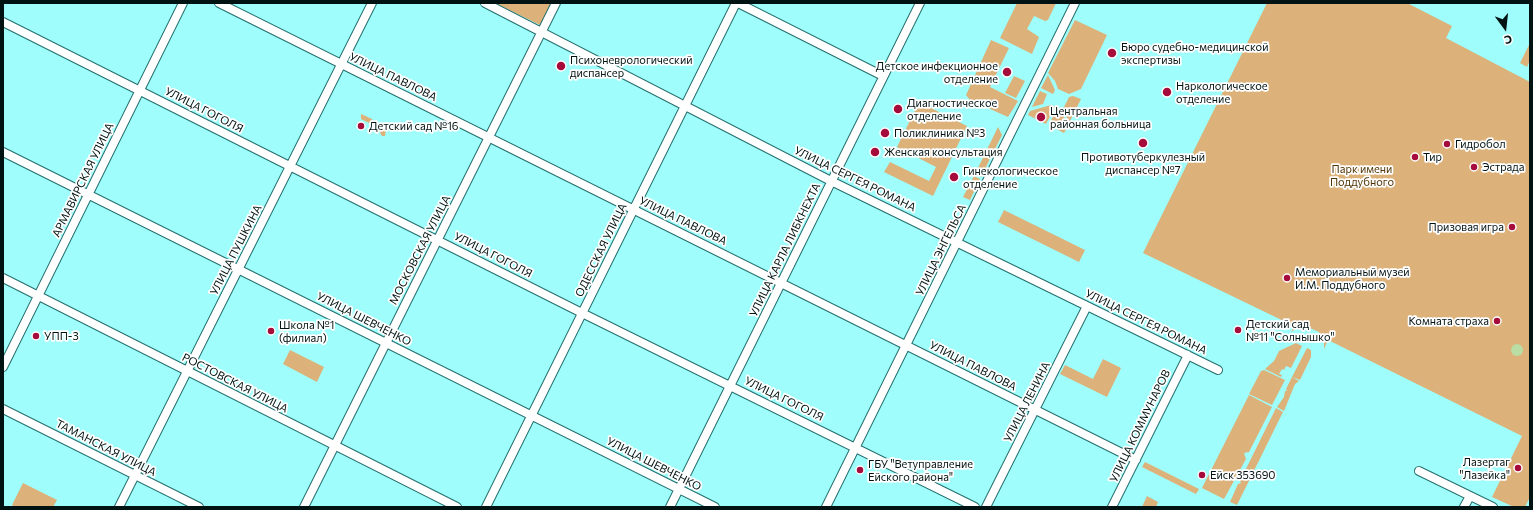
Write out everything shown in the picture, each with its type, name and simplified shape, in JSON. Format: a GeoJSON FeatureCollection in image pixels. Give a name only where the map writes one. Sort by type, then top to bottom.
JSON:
{"type":"FeatureCollection","features":[{"type":"Feature","properties":{"kind":"street","name":"АРМАВИРСКАЯ УЛИЦА"},"geometry":{"type":"LineString","coordinates":[[3,367],[183,3]]}},
{"type":"Feature","properties":{"kind":"street","name":"УЛИЦА ПАВЛОВА"},"geometry":{"type":"LineString","coordinates":[[220,3],[1136,460]]}},
{"type":"Feature","properties":{"kind":"street","name":"УЛИЦА ПУШКИНА"},"geometry":{"type":"LineString","coordinates":[[119,507],[372,3]]}},
{"type":"Feature","properties":{"kind":"street","name":"УЛИЦА СЕРГЕЯ РОМАНА"},"geometry":{"type":"LineString","coordinates":[[485,3],[831,181],[1218,370]]}},
{"type":"Feature","properties":{"kind":"street","name":"МОСКОВСКАЯ УЛИЦА"},"geometry":{"type":"LineString","coordinates":[[304,507],[556,3]]}},
{"type":"Feature","properties":{"kind":"street"},"geometry":{"type":"LineString","coordinates":[[737,3],[883,76]]}},
{"type":"Feature","properties":{"kind":"street","name":"ОДЕССКАЯ УЛИЦА"},"geometry":{"type":"LineString","coordinates":[[486,507],[684,105],[737,3]]}},
{"type":"Feature","properties":{"kind":"street","name":"УЛИЦА КАРЛА ЛИБКНЕХТА"},"geometry":{"type":"LineString","coordinates":[[670,507],[920,3]]}},
{"type":"Feature","properties":{"kind":"street","name":"УЛИЦА ЭНГЕЛЬСА"},"geometry":{"type":"LineString","coordinates":[[826,507],[1075,3]]}},
{"type":"Feature","properties":{"kind":"street","name":"УЛИЦА ГОГОЛЯ"},"geometry":{"type":"LineString","coordinates":[[3,22],[438,239],[582,313],[975,507]]}},
{"type":"Feature","properties":{"kind":"street","name":"УЛИЦА ШЕВЧЕНКО"},"geometry":{"type":"LineString","coordinates":[[3,152],[239,268],[715,507]]}},
{"type":"Feature","properties":{"kind":"street","name":"РОСТОВСКАЯ УЛИЦА"},"geometry":{"type":"LineString","coordinates":[[3,278],[457,507]]}},
{"type":"Feature","properties":{"kind":"street","name":"УЛИЦА ЛЕНИНА"},"geometry":{"type":"LineString","coordinates":[[986,507],[1087,306]]}},
{"type":"Feature","properties":{"kind":"street","name":"УЛИЦА КОММУНАРОВ"},"geometry":{"type":"LineString","coordinates":[[1112,507],[1188,355]]}},
{"type":"Feature","properties":{"kind":"street","name":"ТАМАНСКАЯ УЛИЦА"},"geometry":{"type":"LineString","coordinates":[[3,409],[199,507]]}},
{"type":"Feature","properties":{"kind":"street"},"geometry":{"type":"LineString","coordinates":[[1419,471],[1493,507]]}},
{"type":"Feature","properties":{"kind":"street"},"geometry":{"type":"LineString","coordinates":[[1464,507],[1470,496]]}},
{"type":"Feature","properties":{"kind":"green space"},"geometry":{"type":"Polygon","coordinates":[[[495,3],[553,3],[542,26],[495,3]]]}},
{"type":"Feature","properties":{"kind":"green space"},"geometry":{"type":"Polygon","coordinates":[[[1017,3],[1056,3],[1048,20],[1045,21],[1034,16],[1027,29],[1039,37],[1032,54],[1000,38],[1017,3]]]}},
{"type":"Feature","properties":{"kind":"green space","name":"Парк имени Поддубного"},"geometry":{"type":"Polygon","coordinates":[[[1267,3],[1407,3],[1452,26],[1446,38],[1530,82],[1530,497],[1525,507],[1514,507],[1492,497],[1522,436],[1328,340],[1324,349],[1324,340],[1319,332],[1305,326],[1297,328],[1291,332],[1294,326],[1143,253],[1267,3]]]}},
{"type":"Feature","properties":{"kind":"green space"},"geometry":{"type":"Polygon","coordinates":[[[1075,20],[1107,35],[1081,89],[1069,94],[1058,89],[1055,81],[1048,73],[1075,20]]]}},
{"type":"Feature","properties":{"kind":"green space"},"geometry":{"type":"Polygon","coordinates":[[[991,40],[1009,48],[990,87],[1018,101],[1008,117],[970,100],[966,95],[991,40]]]}},
{"type":"Feature","properties":{"kind":"green space"},"geometry":{"type":"Polygon","coordinates":[[[1530,43],[1530,60],[1527,67],[1520,63],[1530,43]]]}},
{"type":"Feature","properties":{"kind":"green space"},"geometry":{"type":"Polygon","coordinates":[[[1048,75],[1055,90],[1053,94],[1041,88],[1048,75]]]}},
{"type":"Feature","properties":{"kind":"green space"},"geometry":{"type":"Polygon","coordinates":[[[1014,76],[1025,81],[1016,98],[1005,93],[1014,76]]]}},
{"type":"Feature","properties":{"kind":"green space"},"geometry":{"type":"Polygon","coordinates":[[[1040,91],[1047,94],[1043,104],[1032,107],[1040,91]]]}},
{"type":"Feature","properties":{"kind":"green space"},"geometry":{"type":"Polygon","coordinates":[[[1073,96],[1081,99],[1069,123],[1063,109],[1069,97],[1073,96]]]}},
{"type":"Feature","properties":{"kind":"green space"},"geometry":{"type":"Polygon","coordinates":[[[919,102],[967,126],[933,196],[884,172],[890,162],[929,181],[936,167],[897,147],[919,102]]]}},
{"type":"Feature","properties":{"kind":"green space"},"geometry":{"type":"Polygon","coordinates":[[[1051,105],[1055,107],[1046,124],[1028,115],[1030,111],[1051,105]]]}},
{"type":"Feature","properties":{"kind":"green space"},"geometry":{"type":"Polygon","coordinates":[[[1057,108],[1061,110],[1068,126],[1064,133],[1049,125],[1057,108]]]}},
{"type":"Feature","properties":{"kind":"green space"},"geometry":{"type":"Polygon","coordinates":[[[361,114],[372,119],[373,124],[386,130],[385,136],[382,136],[377,127],[361,119],[361,114]]]}},
{"type":"Feature","properties":{"kind":"green space"},"geometry":{"type":"Polygon","coordinates":[[[998,127],[1002,135],[981,177],[975,174],[998,127]]]}},
{"type":"Feature","properties":{"kind":"green space"},"geometry":{"type":"Polygon","coordinates":[[[974,176],[980,179],[970,200],[963,197],[974,176]]]}},
{"type":"Feature","properties":{"kind":"green space"},"geometry":{"type":"Polygon","coordinates":[[[1004,210],[1085,250],[1079,262],[998,222],[1004,210]]]}},
{"type":"Feature","properties":{"kind":"green space"},"geometry":{"type":"Polygon","coordinates":[[[1296,343],[1302,346],[1291,368],[1286,366],[1284,370],[1282,369],[1279,374],[1282,375],[1281,377],[1265,369],[1274,361],[1279,351],[1296,343]]]}},
{"type":"Feature","properties":{"kind":"green space"},"geometry":{"type":"Polygon","coordinates":[[[1307,348],[1311,350],[1311,357],[1300,380],[1292,377],[1307,348]]]}},
{"type":"Feature","properties":{"kind":"green space"},"geometry":{"type":"Polygon","coordinates":[[[290,350],[324,367],[317,382],[283,364],[290,350]]]}},
{"type":"Feature","properties":{"kind":"green space"},"geometry":{"type":"Polygon","coordinates":[[[1103,359],[1121,368],[1107,397],[1060,374],[1065,365],[1093,379],[1103,359]]]}},
{"type":"Feature","properties":{"kind":"green space"},"geometry":{"type":"Polygon","coordinates":[[[1264,370],[1285,380],[1272,405],[1249,394],[1261,371],[1264,370]]]}},
{"type":"Feature","properties":{"kind":"green space"},"geometry":{"type":"Polygon","coordinates":[[[1292,377],[1299,381],[1295,384],[1284,411],[1277,407],[1284,397],[1285,391],[1287,391],[1286,389],[1292,377]]]}},
{"type":"Feature","properties":{"kind":"green space"},"geometry":{"type":"Polygon","coordinates":[[[1249,395],[1272,407],[1249,452],[1244,453],[1246,459],[1224,499],[1202,488],[1249,395]]]}},
{"type":"Feature","properties":{"kind":"green space"},"geometry":{"type":"Polygon","coordinates":[[[1276,408],[1283,412],[1237,505],[1230,502],[1238,484],[1241,483],[1240,481],[1276,408]]]}},
{"type":"Feature","properties":{"kind":"green space"},"geometry":{"type":"Polygon","coordinates":[[[1145,462],[1199,489],[1196,494],[1142,467],[1145,462]]]}},
{"type":"Feature","properties":{"kind":"green space"},"geometry":{"type":"Polygon","coordinates":[[[23,483],[57,500],[53,507],[15,507],[12,505],[23,483]]]}},
{"type":"Feature","properties":{"kind":"green space"},"geometry":{"type":"Polygon","coordinates":[[[1147,496],[1158,502],[1156,507],[1142,507],[1147,496]]]}},
{"type":"Feature","properties":{"kind":"shaded area"},"geometry":{"type":"Polygon","coordinates":[[[1519,344],[1522,345],[1522,355],[1515,356],[1512,355],[1511,348],[1512,345],[1519,344]]]}},
{"type":"Feature","properties":{"kind":"place","name":"Бюро судебно-медицинской экспертизы"},"geometry":{"type":"Point","coordinates":[1112,53]}},
{"type":"Feature","properties":{"kind":"place","name":"Психоневрологический диспансер"},"geometry":{"type":"Point","coordinates":[561,66]}},
{"type":"Feature","properties":{"kind":"place","name":"Детское инфекционное отделение"},"geometry":{"type":"Point","coordinates":[1007,72]}},
{"type":"Feature","properties":{"kind":"place","name":"Наркологическое отделение"},"geometry":{"type":"Point","coordinates":[1167,92]}},
{"type":"Feature","properties":{"kind":"place","name":"Диагностическое отделение"},"geometry":{"type":"Point","coordinates":[898,109]}},
{"type":"Feature","properties":{"kind":"place","name":"Центральная районная больница"},"geometry":{"type":"Point","coordinates":[1041,117]}},
{"type":"Feature","properties":{"kind":"place","name":"Детский сад №16"},"geometry":{"type":"Point","coordinates":[361,126]}},
{"type":"Feature","properties":{"kind":"place","name":"Поликлиника №3"},"geometry":{"type":"Point","coordinates":[885,133]}},
{"type":"Feature","properties":{"kind":"place","name":"Противотуберкулезный диспансер №7"},"geometry":{"type":"Point","coordinates":[1143,143]}},
{"type":"Feature","properties":{"kind":"place","name":"Гидробол"},"geometry":{"type":"Point","coordinates":[1447,144]}},
{"type":"Feature","properties":{"kind":"place","name":"Женская консультация"},"geometry":{"type":"Point","coordinates":[875,152]}},
{"type":"Feature","properties":{"kind":"place","name":"Тир"},"geometry":{"type":"Point","coordinates":[1415,157]}},
{"type":"Feature","properties":{"kind":"place","name":"Эстрада"},"geometry":{"type":"Point","coordinates":[1474,167]}},
{"type":"Feature","properties":{"kind":"place","name":"Гинекологическое отделение"},"geometry":{"type":"Point","coordinates":[954,177]}},
{"type":"Feature","properties":{"kind":"place","name":"Призовая игра"},"geometry":{"type":"Point","coordinates":[1512,227]}},
{"type":"Feature","properties":{"kind":"place","name":"Мемориальный музей И.М. Поддубного"},"geometry":{"type":"Point","coordinates":[1287,278]}},
{"type":"Feature","properties":{"kind":"place","name":"Комната страха"},"geometry":{"type":"Point","coordinates":[1497,321]}},
{"type":"Feature","properties":{"kind":"place","name":"Детский сад №11 \"Солнышко\""},"geometry":{"type":"Point","coordinates":[1238,330]}},
{"type":"Feature","properties":{"kind":"place","name":"Школа №1 (филиал)"},"geometry":{"type":"Point","coordinates":[271,331]}},
{"type":"Feature","properties":{"kind":"place","name":"УПП-3"},"geometry":{"type":"Point","coordinates":[36,336]}},
{"type":"Feature","properties":{"kind":"place","name":"Лазертаг \"Лазейка\""},"geometry":{"type":"Point","coordinates":[1518,468]}},
{"type":"Feature","properties":{"kind":"place","name":"ГБУ \"Ветуправление Ейского района\""},"geometry":{"type":"Point","coordinates":[860,470]}},
{"type":"Feature","properties":{"kind":"place","name":"Ейск 353690"},"geometry":{"type":"Point","coordinates":[1202,475]}}]}
